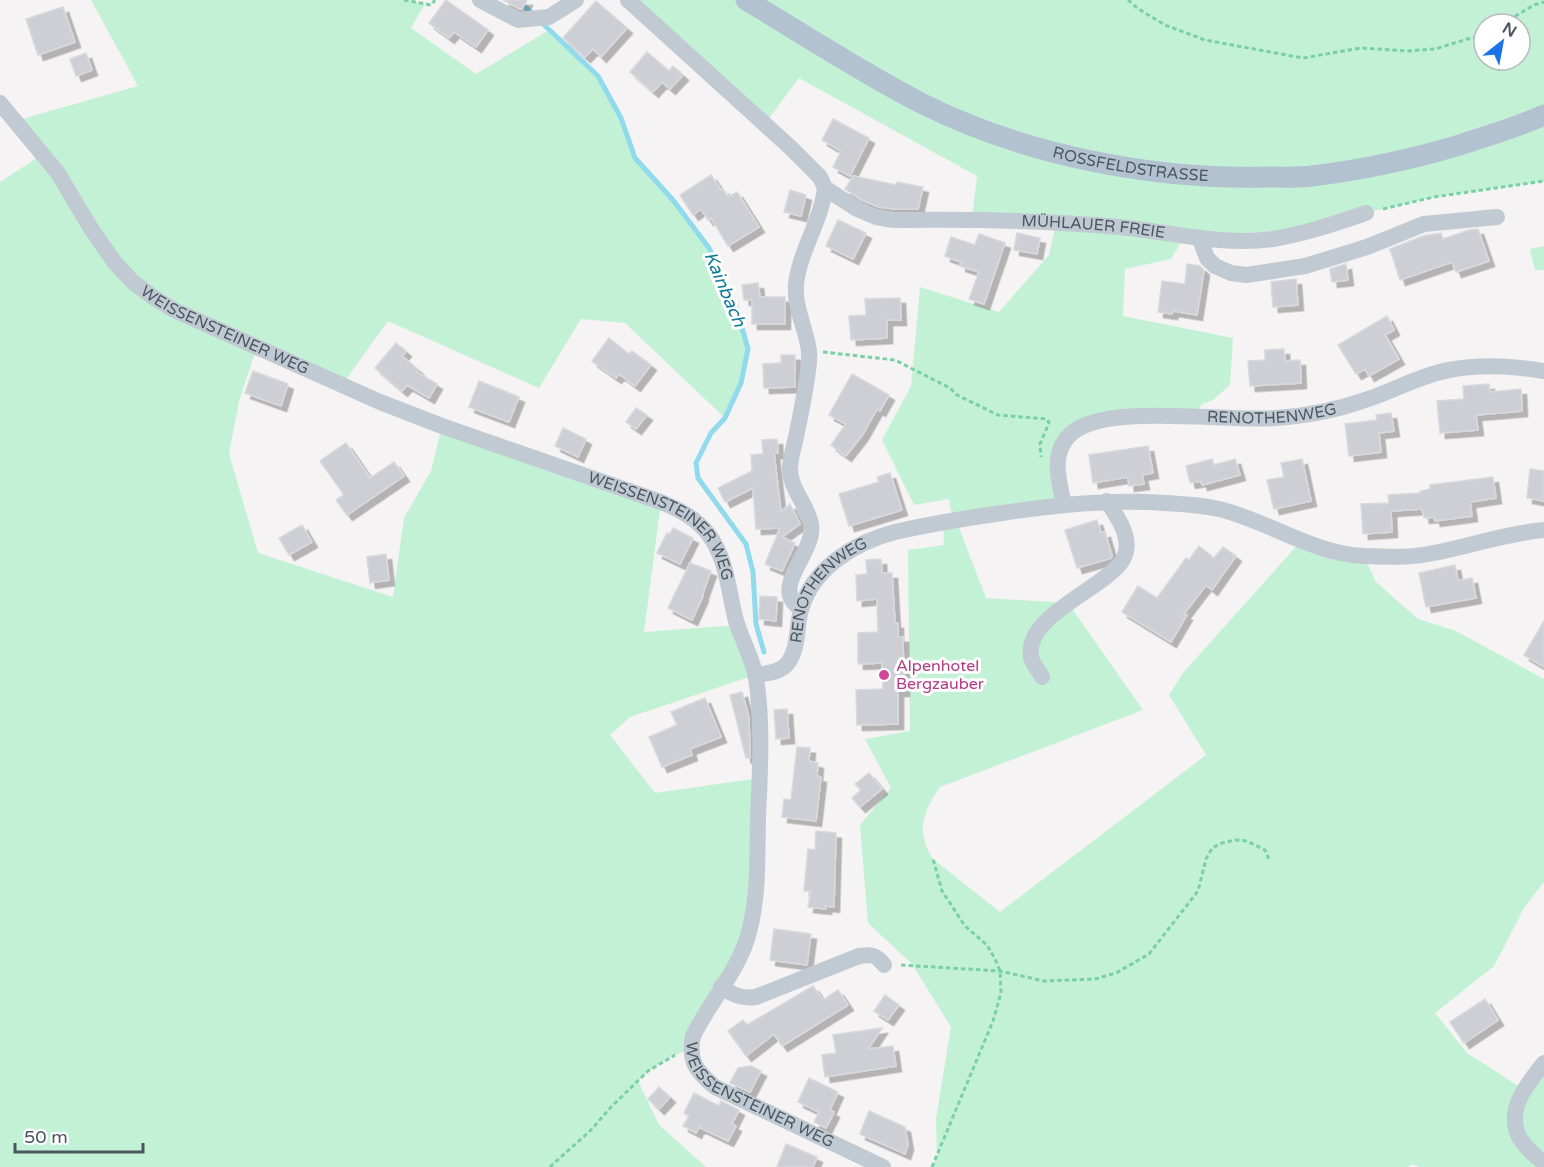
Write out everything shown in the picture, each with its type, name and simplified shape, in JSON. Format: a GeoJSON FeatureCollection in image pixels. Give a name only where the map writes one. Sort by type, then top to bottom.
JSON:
{"type":"FeatureCollection","features":[{"type":"Feature","properties":{"kind":"main road","name":"ROSSFELDSTRASSE"},"geometry":{"type":"LineString","coordinates":[[747,0],[859,68],[924,104],[978,128],[1057,153],[1155,173],[1229,178],[1321,174],[1399,162],[1503,131],[1544,115]]}},
{"type":"Feature","properties":{"kind":"street"},"geometry":{"type":"LineString","coordinates":[[480,0],[518,20],[531,20],[549,17],[576,0]]}},
{"type":"Feature","properties":{"kind":"street","name":"MÜHLAUER FREIE"},"geometry":{"type":"LineString","coordinates":[[628,0],[791,148],[820,177],[825,188],[857,209],[876,217],[894,220],[1023,220],[1122,227],[1200,239],[1243,241],[1274,238],[1320,228],[1366,213]]}},
{"type":"Feature","properties":{"kind":"street","name":"WEISSENSTEINER WEG"},"geometry":{"type":"LineString","coordinates":[[0,103],[58,173],[90,227],[115,262],[133,282],[174,310],[380,402],[442,426],[661,502],[682,511],[699,523],[720,554],[727,572],[735,617],[755,675],[760,723],[756,890],[749,933],[744,948],[693,1036],[690,1049],[692,1059],[703,1076],[715,1087],[883,1167]]}},
{"type":"Feature","properties":{"kind":"street"},"geometry":{"type":"LineString","coordinates":[[801,609],[791,603],[788,593],[789,583],[811,536],[809,516],[790,477],[790,465],[803,403],[809,351],[796,308],[796,286],[807,243],[823,206],[825,188]]}},
{"type":"Feature","properties":{"kind":"street"},"geometry":{"type":"LineString","coordinates":[[1200,239],[1207,258],[1215,266],[1230,273],[1246,275],[1305,266],[1367,247],[1424,224],[1497,217]]}},
{"type":"Feature","properties":{"kind":"street","name":"RENOTHENWEG"},"geometry":{"type":"LineString","coordinates":[[1056,470],[1062,447],[1073,432],[1090,424],[1147,416],[1271,419],[1310,415],[1367,400],[1448,370],[1485,366],[1544,371]]}},
{"type":"Feature","properties":{"kind":"street"},"geometry":{"type":"LineString","coordinates":[[1056,470],[1064,504]]}},
{"type":"Feature","properties":{"kind":"street"},"geometry":{"type":"LineString","coordinates":[[1042,677],[1031,657],[1032,645],[1041,627],[1068,603],[1118,567],[1124,559],[1127,549],[1126,539],[1119,520],[1107,501]]}},
{"type":"Feature","properties":{"kind":"street","name":"RENOTHENWEG"},"geometry":{"type":"LineString","coordinates":[[755,675],[778,671],[788,664],[793,655],[801,609],[820,576],[836,560],[867,541],[956,520],[1064,504],[1107,501],[1191,505],[1218,509],[1245,517],[1322,549],[1364,556],[1432,554],[1512,533],[1544,530]]}},
{"type":"Feature","properties":{"kind":"street"},"geometry":{"type":"LineString","coordinates":[[721,987],[735,996],[756,997],[860,956],[869,954],[876,956],[884,965]]}},
{"type":"Feature","properties":{"kind":"street"},"geometry":{"type":"LineString","coordinates":[[1544,1063],[1523,1090],[1515,1114],[1515,1125],[1520,1138],[1538,1159],[1544,1162]]}},
{"type":"Feature","properties":{"kind":"path"},"geometry":{"type":"LineString","coordinates":[[404,0],[431,5],[435,0]]}},
{"type":"Feature","properties":{"kind":"path"},"geometry":{"type":"LineString","coordinates":[[1128,0],[1165,25],[1204,40],[1303,58],[1361,48],[1407,51],[1435,49],[1472,38]]}},
{"type":"Feature","properties":{"kind":"path"},"geometry":{"type":"LineString","coordinates":[[1522,12],[1544,2]]}},
{"type":"Feature","properties":{"kind":"path"},"geometry":{"type":"LineString","coordinates":[[1366,213],[1434,197],[1544,181]]}},
{"type":"Feature","properties":{"kind":"path"},"geometry":{"type":"LineString","coordinates":[[809,351],[895,360],[998,415],[1047,418],[1049,423],[1040,444],[1041,460],[1051,470],[1056,470]]}},
{"type":"Feature","properties":{"kind":"path"},"geometry":{"type":"LineString","coordinates":[[884,965],[912,964],[1000,971],[1044,981],[1095,979],[1116,973],[1149,954],[1198,891],[1206,859],[1212,848],[1235,840],[1247,842],[1264,850],[1269,859]]}},
{"type":"Feature","properties":{"kind":"path"},"geometry":{"type":"LineString","coordinates":[[932,1167],[993,1022],[1001,993],[1000,971],[987,945],[965,926],[942,891],[933,859]]}},
{"type":"Feature","properties":{"kind":"path"},"geometry":{"type":"LineString","coordinates":[[550,1167],[591,1130],[648,1071],[690,1049]]}},
{"type":"Feature","properties":{"kind":"green space"},"geometry":{"type":"Polygon","coordinates":[[[91,0],[409,0],[425,4],[411,28],[476,74],[549,30],[598,76],[621,118],[635,158],[673,200],[709,248],[737,310],[748,349],[741,383],[725,418],[625,323],[581,319],[539,388],[388,321],[342,385],[257,347],[239,401],[229,454],[258,553],[393,597],[404,518],[431,471],[442,426],[661,502],[644,632],[738,625],[755,675],[630,717],[610,735],[655,793],[760,778],[753,913],[690,1049],[662,1062],[638,1081],[659,1125],[706,1167],[0,1167],[0,182],[43,154],[15,121],[138,86],[91,0]]]}},
{"type":"Feature","properties":{"kind":"green space"},"geometry":{"type":"Polygon","coordinates":[[[639,0],[1544,0],[1544,181],[1434,197],[1366,213],[1320,228],[1184,237],[1171,259],[1125,269],[1123,316],[1233,338],[1230,385],[1213,400],[1202,404],[1193,417],[1111,420],[1062,447],[1064,504],[956,520],[986,598],[1068,603],[1143,710],[940,787],[929,805],[923,822],[923,831],[927,849],[933,859],[1000,912],[1206,755],[1169,695],[1183,673],[1301,541],[1364,556],[1376,582],[1418,619],[1456,631],[1544,679],[1544,882],[1524,908],[1494,966],[1435,1013],[1467,1053],[1523,1089],[1544,1065],[1544,1167],[1419,1167],[1412,1164],[1408,1167],[932,1167],[937,1157],[936,1119],[951,1027],[912,964],[868,923],[860,825],[891,788],[865,739],[910,731],[908,550],[944,545],[943,522],[953,520],[949,499],[914,505],[882,440],[911,386],[920,287],[999,312],[1049,255],[1056,223],[972,219],[977,176],[799,78],[764,125],[639,0]]]}},
{"type":"Feature","properties":{"kind":"green space"},"geometry":{"type":"Polygon","coordinates":[[[1544,246],[1544,270],[1535,270],[1530,249],[1544,246]]]}},
{"type":"Feature","properties":{"kind":"building"},"geometry":{"type":"Polygon","coordinates":[[[446,0],[488,30],[476,47],[454,32],[449,38],[429,23],[446,0]]]}},
{"type":"Feature","properties":{"kind":"building"},"geometry":{"type":"Polygon","coordinates":[[[503,0],[527,0],[520,9],[503,0]]]}},
{"type":"Feature","properties":{"kind":"building"},"geometry":{"type":"Polygon","coordinates":[[[596,1],[627,28],[601,57],[593,49],[585,57],[563,38],[596,1]]]}},
{"type":"Feature","properties":{"kind":"building"},"geometry":{"type":"Polygon","coordinates":[[[63,7],[75,42],[38,55],[26,19],[63,7]]]}},
{"type":"Feature","properties":{"kind":"building"},"geometry":{"type":"Polygon","coordinates":[[[647,52],[669,71],[673,66],[683,75],[670,89],[662,82],[653,92],[630,72],[647,52]]]}},
{"type":"Feature","properties":{"kind":"building"},"geometry":{"type":"Polygon","coordinates":[[[86,53],[92,70],[76,76],[70,59],[86,53]]]}},
{"type":"Feature","properties":{"kind":"building"},"geometry":{"type":"Polygon","coordinates":[[[833,119],[869,138],[850,176],[833,167],[841,151],[822,140],[833,119]]]}},
{"type":"Feature","properties":{"kind":"building"},"geometry":{"type":"Polygon","coordinates":[[[711,175],[728,197],[737,192],[759,227],[728,246],[711,218],[708,220],[701,209],[693,215],[680,195],[711,175]]]}},
{"type":"Feature","properties":{"kind":"building"},"geometry":{"type":"Polygon","coordinates":[[[853,176],[896,185],[897,182],[923,187],[918,209],[879,207],[862,200],[845,189],[853,176]]]}},
{"type":"Feature","properties":{"kind":"building"},"geometry":{"type":"Polygon","coordinates":[[[790,190],[806,195],[801,216],[784,212],[790,190]]]}},
{"type":"Feature","properties":{"kind":"building"},"geometry":{"type":"Polygon","coordinates":[[[838,220],[866,233],[853,259],[826,246],[838,220]]]}},
{"type":"Feature","properties":{"kind":"building"},"geometry":{"type":"Polygon","coordinates":[[[1478,229],[1489,261],[1456,272],[1452,262],[1400,280],[1390,249],[1423,236],[1441,233],[1443,239],[1478,229]]]}},
{"type":"Feature","properties":{"kind":"building"},"geometry":{"type":"Polygon","coordinates":[[[1017,233],[1040,238],[1037,254],[1014,250],[1017,233]]]}},
{"type":"Feature","properties":{"kind":"building"},"geometry":{"type":"Polygon","coordinates":[[[979,234],[1005,243],[984,304],[969,299],[979,272],[960,266],[961,262],[945,256],[951,237],[975,245],[979,234]]]}},
{"type":"Feature","properties":{"kind":"building"},"geometry":{"type":"Polygon","coordinates":[[[1187,264],[1200,266],[1204,270],[1197,315],[1173,311],[1172,314],[1158,312],[1162,281],[1185,284],[1187,264]]]}},
{"type":"Feature","properties":{"kind":"building"},"geometry":{"type":"Polygon","coordinates":[[[1346,264],[1348,280],[1332,282],[1330,269],[1346,264]]]}},
{"type":"Feature","properties":{"kind":"building"},"geometry":{"type":"Polygon","coordinates":[[[1296,279],[1298,305],[1273,307],[1271,282],[1296,279]]]}},
{"type":"Feature","properties":{"kind":"building"},"geometry":{"type":"Polygon","coordinates":[[[758,283],[760,297],[785,297],[785,324],[752,324],[752,300],[744,300],[742,285],[758,283]]]}},
{"type":"Feature","properties":{"kind":"building"},"geometry":{"type":"Polygon","coordinates":[[[900,298],[901,320],[887,320],[887,338],[851,340],[849,316],[866,315],[865,299],[900,298]]]}},
{"type":"Feature","properties":{"kind":"building"},"geometry":{"type":"Polygon","coordinates":[[[1387,316],[1394,330],[1385,335],[1399,359],[1369,376],[1365,369],[1356,374],[1338,345],[1387,316]]]}},
{"type":"Feature","properties":{"kind":"building"},"geometry":{"type":"Polygon","coordinates":[[[609,338],[629,354],[632,351],[651,365],[635,386],[619,374],[616,378],[592,361],[609,338]]]}},
{"type":"Feature","properties":{"kind":"building"},"geometry":{"type":"Polygon","coordinates":[[[396,343],[406,351],[402,356],[419,370],[417,372],[437,384],[429,398],[407,385],[402,391],[375,368],[396,343]]]}},
{"type":"Feature","properties":{"kind":"building"},"geometry":{"type":"Polygon","coordinates":[[[1284,349],[1285,361],[1300,360],[1301,383],[1250,386],[1248,361],[1265,360],[1265,350],[1284,349]]]}},
{"type":"Feature","properties":{"kind":"building"},"geometry":{"type":"Polygon","coordinates":[[[781,355],[795,355],[795,387],[764,388],[763,364],[781,363],[781,355]]]}},
{"type":"Feature","properties":{"kind":"building"},"geometry":{"type":"Polygon","coordinates":[[[253,371],[288,384],[281,406],[245,393],[253,371]]]}},
{"type":"Feature","properties":{"kind":"building"},"geometry":{"type":"Polygon","coordinates":[[[852,374],[889,395],[880,411],[877,409],[863,434],[846,456],[831,445],[846,424],[829,415],[852,374]]]}},
{"type":"Feature","properties":{"kind":"building"},"geometry":{"type":"Polygon","coordinates":[[[479,381],[519,397],[509,422],[469,407],[479,381]]]}},
{"type":"Feature","properties":{"kind":"building"},"geometry":{"type":"Polygon","coordinates":[[[1489,384],[1490,392],[1521,389],[1522,411],[1476,415],[1478,430],[1440,433],[1437,401],[1464,399],[1463,386],[1489,384]]]}},
{"type":"Feature","properties":{"kind":"building"},"geometry":{"type":"Polygon","coordinates":[[[636,408],[647,415],[636,429],[626,422],[636,408]]]}},
{"type":"Feature","properties":{"kind":"building"},"geometry":{"type":"Polygon","coordinates":[[[1391,413],[1394,431],[1379,433],[1381,452],[1349,456],[1345,424],[1377,420],[1376,415],[1391,413]]]}},
{"type":"Feature","properties":{"kind":"building"},"geometry":{"type":"Polygon","coordinates":[[[563,428],[586,439],[578,457],[555,446],[563,428]]]}},
{"type":"Feature","properties":{"kind":"building"},"geometry":{"type":"Polygon","coordinates":[[[777,439],[778,453],[774,453],[781,512],[790,504],[800,524],[782,537],[795,543],[782,571],[765,564],[780,528],[756,529],[753,488],[725,502],[718,488],[752,471],[751,455],[763,454],[762,440],[777,439]]]}},
{"type":"Feature","properties":{"kind":"building"},"geometry":{"type":"Polygon","coordinates":[[[346,443],[370,478],[394,462],[404,476],[347,515],[336,500],[344,495],[320,461],[346,443]]]}},
{"type":"Feature","properties":{"kind":"building"},"geometry":{"type":"Polygon","coordinates":[[[1148,446],[1153,473],[1142,475],[1144,484],[1129,486],[1128,477],[1093,483],[1089,455],[1148,446]]]}},
{"type":"Feature","properties":{"kind":"building"},"geometry":{"type":"Polygon","coordinates":[[[1212,459],[1214,465],[1235,459],[1240,475],[1202,485],[1201,481],[1190,483],[1186,466],[1212,459]]]}},
{"type":"Feature","properties":{"kind":"building"},"geometry":{"type":"Polygon","coordinates":[[[1302,459],[1311,501],[1274,509],[1267,480],[1284,477],[1281,463],[1302,459]]]}},
{"type":"Feature","properties":{"kind":"building"},"geometry":{"type":"Polygon","coordinates":[[[1530,469],[1544,471],[1544,501],[1527,498],[1530,469]]]}},
{"type":"Feature","properties":{"kind":"building"},"geometry":{"type":"Polygon","coordinates":[[[890,473],[902,510],[849,526],[839,494],[879,482],[877,477],[890,473]]]}},
{"type":"Feature","properties":{"kind":"building"},"geometry":{"type":"Polygon","coordinates":[[[1493,477],[1496,498],[1470,502],[1472,516],[1435,521],[1434,517],[1424,518],[1422,509],[1391,511],[1392,532],[1363,534],[1361,504],[1389,503],[1388,495],[1420,493],[1420,491],[1430,489],[1430,485],[1493,477]]]}},
{"type":"Feature","properties":{"kind":"building"},"geometry":{"type":"Polygon","coordinates":[[[1097,520],[1101,533],[1105,532],[1112,556],[1077,568],[1065,530],[1097,520]]]}},
{"type":"Feature","properties":{"kind":"building"},"geometry":{"type":"Polygon","coordinates":[[[302,525],[312,542],[289,555],[279,538],[302,525]]]}},
{"type":"Feature","properties":{"kind":"building"},"geometry":{"type":"Polygon","coordinates":[[[673,528],[693,538],[680,564],[657,553],[667,533],[670,534],[673,528]]]}},
{"type":"Feature","properties":{"kind":"building"},"geometry":{"type":"Polygon","coordinates":[[[1199,546],[1214,558],[1223,547],[1236,556],[1212,590],[1206,585],[1184,614],[1187,615],[1171,642],[1122,612],[1138,586],[1157,598],[1186,558],[1189,560],[1199,546]]]}},
{"type":"Feature","properties":{"kind":"building"},"geometry":{"type":"Polygon","coordinates":[[[386,554],[389,580],[370,583],[367,557],[386,554]]]}},
{"type":"Feature","properties":{"kind":"building"},"geometry":{"type":"Polygon","coordinates":[[[881,559],[882,573],[892,573],[895,623],[898,623],[898,637],[903,637],[904,691],[898,691],[898,724],[857,725],[856,690],[883,689],[882,663],[858,664],[858,633],[878,632],[877,599],[857,601],[856,575],[867,574],[866,560],[881,559]]]}},
{"type":"Feature","properties":{"kind":"building"},"geometry":{"type":"Polygon","coordinates":[[[690,563],[711,571],[692,620],[668,608],[690,563]]]}},
{"type":"Feature","properties":{"kind":"building"},"geometry":{"type":"Polygon","coordinates":[[[1455,565],[1458,581],[1472,578],[1476,598],[1426,607],[1419,573],[1455,565]]]}},
{"type":"Feature","properties":{"kind":"building"},"geometry":{"type":"Polygon","coordinates":[[[760,596],[777,597],[776,621],[759,619],[760,596]]]}},
{"type":"Feature","properties":{"kind":"building"},"geometry":{"type":"Polygon","coordinates":[[[1544,621],[1544,667],[1524,655],[1544,621]]]}},
{"type":"Feature","properties":{"kind":"building"},"geometry":{"type":"Polygon","coordinates":[[[742,692],[749,718],[750,758],[746,758],[730,695],[742,692]]]}},
{"type":"Feature","properties":{"kind":"building"},"geometry":{"type":"Polygon","coordinates":[[[705,698],[721,737],[690,749],[692,755],[662,767],[649,737],[677,725],[671,712],[705,698]]]}},
{"type":"Feature","properties":{"kind":"building"},"geometry":{"type":"Polygon","coordinates":[[[787,709],[789,738],[776,739],[774,710],[787,709]]]}},
{"type":"Feature","properties":{"kind":"building"},"geometry":{"type":"Polygon","coordinates":[[[797,747],[810,748],[809,761],[818,763],[817,776],[821,777],[816,821],[782,817],[784,799],[791,800],[797,747]]]}},
{"type":"Feature","properties":{"kind":"building"},"geometry":{"type":"Polygon","coordinates":[[[869,773],[882,789],[860,807],[852,798],[861,790],[855,784],[869,773]]]}},
{"type":"Feature","properties":{"kind":"building"},"geometry":{"type":"Polygon","coordinates":[[[816,831],[836,833],[834,907],[826,906],[826,909],[808,907],[811,891],[804,891],[808,849],[815,850],[816,831]]]}},
{"type":"Feature","properties":{"kind":"building"},"geometry":{"type":"Polygon","coordinates":[[[774,929],[811,934],[807,965],[770,960],[774,929]]]}},
{"type":"Feature","properties":{"kind":"building"},"geometry":{"type":"Polygon","coordinates":[[[813,986],[823,1000],[838,990],[848,1005],[782,1046],[774,1034],[746,1056],[728,1031],[743,1020],[747,1025],[813,986]]]}},
{"type":"Feature","properties":{"kind":"building"},"geometry":{"type":"Polygon","coordinates":[[[885,995],[899,1005],[888,1020],[874,1011],[885,995]]]}},
{"type":"Feature","properties":{"kind":"building"},"geometry":{"type":"Polygon","coordinates":[[[1485,999],[1498,1020],[1464,1043],[1450,1022],[1485,999]]]}},
{"type":"Feature","properties":{"kind":"building"},"geometry":{"type":"Polygon","coordinates":[[[882,1028],[868,1049],[893,1046],[896,1066],[825,1077],[822,1055],[836,1053],[833,1035],[882,1028]]]}},
{"type":"Feature","properties":{"kind":"building"},"geometry":{"type":"Polygon","coordinates":[[[751,1066],[761,1071],[750,1092],[730,1083],[738,1068],[751,1066]]]}},
{"type":"Feature","properties":{"kind":"building"},"geometry":{"type":"Polygon","coordinates":[[[809,1078],[838,1092],[830,1110],[834,1112],[826,1128],[814,1122],[819,1112],[798,1102],[809,1078]]]}},
{"type":"Feature","properties":{"kind":"building"},"geometry":{"type":"Polygon","coordinates":[[[659,1087],[670,1097],[659,1109],[648,1099],[659,1087]]]}},
{"type":"Feature","properties":{"kind":"building"},"geometry":{"type":"Polygon","coordinates":[[[694,1093],[719,1106],[721,1101],[739,1110],[732,1124],[736,1126],[728,1141],[699,1127],[696,1133],[683,1126],[689,1116],[684,1113],[694,1093]]]}},
{"type":"Feature","properties":{"kind":"building"},"geometry":{"type":"Polygon","coordinates":[[[869,1111],[905,1127],[908,1145],[905,1154],[860,1134],[869,1111]]]}},
{"type":"Feature","properties":{"kind":"building"},"geometry":{"type":"Polygon","coordinates":[[[786,1144],[817,1157],[813,1167],[777,1167],[786,1144]]]}},
{"type":"Feature","properties":{"kind":"waterway","name":"Kainbach"},"geometry":{"type":"LineString","coordinates":[[516,0],[535,15]]}},
{"type":"Feature","properties":{"kind":"waterway","name":"Kainbach"},"geometry":{"type":"LineString","coordinates":[[541,22],[598,76],[621,118],[635,158],[673,200],[709,248],[737,310],[748,349],[741,383],[725,418],[711,433],[696,463],[698,478],[746,544],[753,572],[756,624],[764,652]]}},
{"type":"Feature","properties":{"kind":"place","name":"Alpenhotel Bergzauber"},"geometry":{"type":"Point","coordinates":[884,675]}}]}
